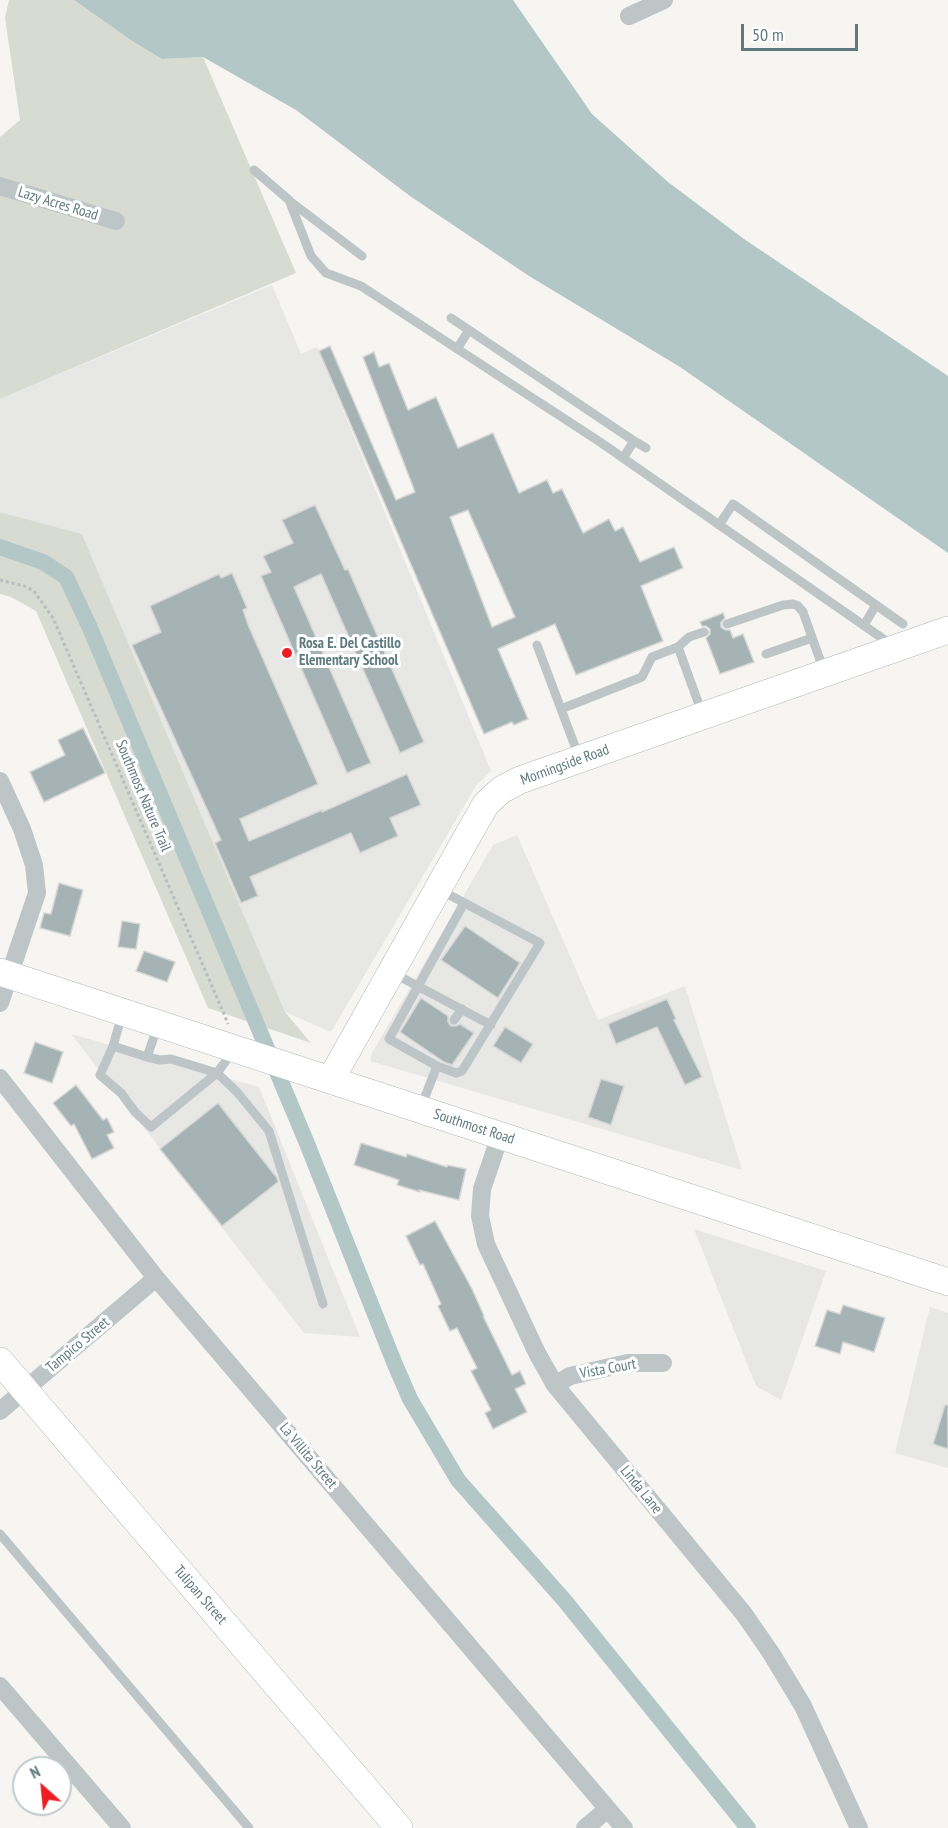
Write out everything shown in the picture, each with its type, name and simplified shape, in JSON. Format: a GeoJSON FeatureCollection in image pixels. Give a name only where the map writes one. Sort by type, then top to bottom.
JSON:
{"type":"FeatureCollection","features":[{"type":"Feature","properties":{"kind":"street"},"geometry":{"type":"LineString","coordinates":[[629,16],[664,0]]}},
{"type":"Feature","properties":{"kind":"street","name":"Lazy Acres Road"},"geometry":{"type":"LineString","coordinates":[[0,186],[116,221]]}},
{"type":"Feature","properties":{"kind":"street","name":"Morningside Road"},"geometry":{"type":"LineString","coordinates":[[321,1076],[391,972],[486,804],[501,790],[520,780],[825,673],[900,636],[948,630]]}},
{"type":"Feature","properties":{"kind":"street"},"geometry":{"type":"LineString","coordinates":[[0,781],[34,865],[37,893],[5,974],[0,1003]]}},
{"type":"Feature","properties":{"kind":"street","name":"Southmost Road"},"geometry":{"type":"LineString","coordinates":[[5,974],[948,1282]]}},
{"type":"Feature","properties":{"kind":"street","name":"La Villita Street"},"geometry":{"type":"LineString","coordinates":[[0,1078],[156,1278],[624,1828]]}},
{"type":"Feature","properties":{"kind":"street","name":"Linda Lane"},"geometry":{"type":"LineString","coordinates":[[500,1136],[482,1189],[480,1216],[486,1244],[537,1353],[555,1385],[744,1614],[771,1653],[803,1706],[859,1828]]}},
{"type":"Feature","properties":{"kind":"street","name":"Tampico Street"},"geometry":{"type":"LineString","coordinates":[[0,1411],[156,1278]]}},
{"type":"Feature","properties":{"kind":"street","name":"Tulipan Street"},"geometry":{"type":"LineString","coordinates":[[0,1361],[399,1828]]}},
{"type":"Feature","properties":{"kind":"street","name":"Vista Court"},"geometry":{"type":"LineString","coordinates":[[555,1385],[570,1376],[628,1363],[663,1363]]}},
{"type":"Feature","properties":{"kind":"street"},"geometry":{"type":"LineString","coordinates":[[0,1686],[122,1828]]}},
{"type":"Feature","properties":{"kind":"street"},"geometry":{"type":"LineString","coordinates":[[585,1828],[608,1809]]}},
{"type":"Feature","properties":{"kind":"lane"},"geometry":{"type":"LineString","coordinates":[[254,171],[362,256]]}},
{"type":"Feature","properties":{"kind":"lane"},"geometry":{"type":"LineString","coordinates":[[289,200],[311,256],[326,273],[361,286],[623,458],[864,625],[900,636]]}},
{"type":"Feature","properties":{"kind":"lane"},"geometry":{"type":"LineString","coordinates":[[451,318],[646,448]]}},
{"type":"Feature","properties":{"kind":"lane"},"geometry":{"type":"LineString","coordinates":[[457,349],[469,330]]}},
{"type":"Feature","properties":{"kind":"lane"},"geometry":{"type":"LineString","coordinates":[[623,458],[634,441]]}},
{"type":"Feature","properties":{"kind":"lane"},"geometry":{"type":"LineString","coordinates":[[719,525],[733,504],[876,605],[900,636]]}},
{"type":"Feature","properties":{"kind":"lane"},"geometry":{"type":"LineString","coordinates":[[727,624],[783,605],[798,606],[803,612],[825,673]]}},
{"type":"Feature","properties":{"kind":"lane"},"geometry":{"type":"LineString","coordinates":[[864,625],[876,605]]}},
{"type":"Feature","properties":{"kind":"lane"},"geometry":{"type":"LineString","coordinates":[[561,709],[642,677],[652,657],[678,647],[690,637],[704,632]]}},
{"type":"Feature","properties":{"kind":"lane"},"geometry":{"type":"LineString","coordinates":[[766,654],[812,638]]}},
{"type":"Feature","properties":{"kind":"lane"},"geometry":{"type":"LineString","coordinates":[[537,645],[580,759]]}},
{"type":"Feature","properties":{"kind":"lane"},"geometry":{"type":"LineString","coordinates":[[678,647],[703,716]]}},
{"type":"Feature","properties":{"kind":"lane"},"geometry":{"type":"LineString","coordinates":[[438,889],[540,943],[462,1071],[456,1073],[437,1066],[429,1057],[405,1048],[389,1038],[464,903]]}},
{"type":"Feature","properties":{"kind":"lane"},"geometry":{"type":"LineString","coordinates":[[391,972],[490,1024]]}},
{"type":"Feature","properties":{"kind":"lane"},"geometry":{"type":"LineString","coordinates":[[433,1006],[439,998]]}},
{"type":"Feature","properties":{"kind":"lane"},"geometry":{"type":"LineString","coordinates":[[454,1020],[462,1009]]}},
{"type":"Feature","properties":{"kind":"lane"},"geometry":{"type":"LineString","coordinates":[[122,1012],[113,1046],[100,1075],[121,1093],[135,1112],[151,1127],[217,1073],[235,1048]]}},
{"type":"Feature","properties":{"kind":"lane"},"geometry":{"type":"LineString","coordinates":[[147,1057],[159,1024]]}},
{"type":"Feature","properties":{"kind":"lane"},"geometry":{"type":"LineString","coordinates":[[405,1048],[411,1040]]}},
{"type":"Feature","properties":{"kind":"lane"},"geometry":{"type":"LineString","coordinates":[[113,1046],[147,1057],[160,1060],[171,1059],[217,1073],[237,1092],[269,1131],[323,1304]]}},
{"type":"Feature","properties":{"kind":"lane"},"geometry":{"type":"LineString","coordinates":[[421,1109],[437,1066]]}},
{"type":"Feature","properties":{"kind":"lane"},"geometry":{"type":"LineString","coordinates":[[0,1534],[249,1828]]}},
{"type":"Feature","properties":{"kind":"path","name":"Southmost Nature Trail"},"geometry":{"type":"LineString","coordinates":[[0,580],[34,591],[53,618],[224,1014],[235,1048]]}},
{"type":"Feature","properties":{"kind":"shaded area"},"geometry":{"type":"Polygon","coordinates":[[[9,0],[74,0],[162,59],[203,57],[296,273],[0,399],[0,137],[20,120],[5,18],[9,0]]]}},
{"type":"Feature","properties":{"kind":"shaded area"},"geometry":{"type":"Polygon","coordinates":[[[74,0],[513,0],[592,114],[668,182],[744,239],[948,376],[948,553],[680,367],[529,276],[410,196],[296,110],[203,57],[162,59],[74,0]]]}},
{"type":"Feature","properties":{"kind":"shaded area","name":"Rosa E. Del Castillo Elementary School"},"geometry":{"type":"Polygon","coordinates":[[[272,285],[301,354],[317,347],[491,771],[476,786],[331,1032],[285,1012],[82,534],[0,512],[0,399],[272,285]]]}},
{"type":"Feature","properties":{"kind":"shaded area"},"geometry":{"type":"Polygon","coordinates":[[[0,512],[82,534],[285,1012],[311,1043],[208,1008],[36,611],[11,597],[0,594],[0,512]]]}},
{"type":"Feature","properties":{"kind":"shaded area"},"geometry":{"type":"Polygon","coordinates":[[[517,835],[598,1020],[685,986],[742,1170],[370,1061],[372,1053],[493,845],[517,835]]]}},
{"type":"Feature","properties":{"kind":"shaded area"},"geometry":{"type":"Polygon","coordinates":[[[71,1034],[259,1087],[360,1337],[304,1333],[71,1034]]]}},
{"type":"Feature","properties":{"kind":"shaded area"},"geometry":{"type":"Polygon","coordinates":[[[694,1229],[826,1271],[781,1400],[756,1386],[694,1229]]]}},
{"type":"Feature","properties":{"kind":"shaded area"},"geometry":{"type":"Polygon","coordinates":[[[930,1307],[948,1313],[948,1468],[895,1453],[930,1307]]]}},
{"type":"Feature","properties":{"kind":"building"},"geometry":{"type":"Polygon","coordinates":[[[330,346],[396,500],[415,492],[363,357],[374,352],[379,367],[389,363],[408,410],[436,397],[458,448],[493,433],[519,493],[547,480],[553,493],[562,489],[583,533],[609,519],[615,531],[623,527],[640,562],[674,547],[683,568],[641,586],[663,641],[576,675],[555,624],[498,649],[528,719],[514,725],[512,722],[484,734],[319,351],[330,346]],[[468,510],[450,517],[492,627],[515,617],[468,510]]]}},
{"type":"Feature","properties":{"kind":"building"},"geometry":{"type":"Polygon","coordinates":[[[315,505],[345,570],[348,569],[424,742],[400,753],[321,574],[294,587],[371,763],[347,773],[261,576],[271,572],[263,556],[293,543],[282,520],[315,505]]]}},
{"type":"Feature","properties":{"kind":"building"},"geometry":{"type":"Polygon","coordinates":[[[232,573],[247,608],[243,610],[249,627],[318,784],[240,819],[249,841],[322,810],[322,812],[407,774],[421,805],[390,818],[398,836],[360,853],[351,833],[250,877],[258,896],[241,903],[215,843],[221,840],[132,645],[161,632],[150,606],[219,574],[221,578],[232,573]]]}},
{"type":"Feature","properties":{"kind":"building"},"geometry":{"type":"Polygon","coordinates":[[[723,613],[725,618],[721,622],[721,627],[730,630],[733,638],[743,634],[754,662],[720,674],[706,638],[710,634],[710,629],[702,626],[700,622],[723,613]]]}},
{"type":"Feature","properties":{"kind":"building"},"geometry":{"type":"Polygon","coordinates":[[[83,728],[105,773],[44,802],[30,772],[65,755],[58,740],[83,728]]]}},
{"type":"Feature","properties":{"kind":"building"},"geometry":{"type":"Polygon","coordinates":[[[59,883],[83,890],[70,936],[40,928],[44,913],[51,914],[59,883]]]}},
{"type":"Feature","properties":{"kind":"building"},"geometry":{"type":"Polygon","coordinates":[[[122,921],[140,924],[136,949],[118,947],[122,921]]]}},
{"type":"Feature","properties":{"kind":"building"},"geometry":{"type":"Polygon","coordinates":[[[465,926],[520,963],[498,998],[441,960],[465,926]]]}},
{"type":"Feature","properties":{"kind":"building"},"geometry":{"type":"Polygon","coordinates":[[[144,951],[175,962],[167,982],[136,971],[144,951]]]}},
{"type":"Feature","properties":{"kind":"building"},"geometry":{"type":"Polygon","coordinates":[[[421,998],[448,1016],[451,1026],[460,1024],[474,1033],[452,1065],[400,1032],[421,998]]]}},
{"type":"Feature","properties":{"kind":"building"},"geometry":{"type":"Polygon","coordinates":[[[667,999],[676,1019],[674,1020],[702,1077],[685,1085],[657,1027],[616,1044],[608,1024],[667,999]]]}},
{"type":"Feature","properties":{"kind":"building"},"geometry":{"type":"Polygon","coordinates":[[[505,1027],[533,1044],[521,1063],[493,1046],[505,1027]]]}},
{"type":"Feature","properties":{"kind":"building"},"geometry":{"type":"Polygon","coordinates":[[[35,1042],[63,1052],[52,1083],[24,1073],[35,1042]]]}},
{"type":"Feature","properties":{"kind":"building"},"geometry":{"type":"Polygon","coordinates":[[[601,1079],[624,1086],[611,1125],[588,1117],[601,1079]]]}},
{"type":"Feature","properties":{"kind":"building"},"geometry":{"type":"Polygon","coordinates":[[[76,1085],[103,1120],[107,1118],[114,1132],[107,1135],[114,1148],[92,1159],[74,1124],[71,1126],[53,1103],[76,1085]]]}},
{"type":"Feature","properties":{"kind":"building"},"geometry":{"type":"Polygon","coordinates":[[[218,1103],[278,1182],[222,1226],[160,1149],[218,1103]]]}},
{"type":"Feature","properties":{"kind":"building"},"geometry":{"type":"Polygon","coordinates":[[[361,1143],[406,1157],[407,1154],[447,1167],[447,1165],[466,1169],[459,1200],[397,1185],[399,1180],[354,1165],[361,1143]]]}},
{"type":"Feature","properties":{"kind":"building"},"geometry":{"type":"Polygon","coordinates":[[[435,1221],[472,1289],[512,1375],[520,1371],[526,1384],[515,1389],[527,1412],[493,1429],[485,1413],[491,1410],[471,1371],[477,1368],[457,1328],[450,1331],[423,1264],[420,1265],[406,1236],[435,1221]]]}},
{"type":"Feature","properties":{"kind":"building"},"geometry":{"type":"Polygon","coordinates":[[[843,1305],[885,1318],[874,1352],[843,1342],[840,1354],[815,1346],[827,1310],[840,1314],[843,1305]]]}},
{"type":"Feature","properties":{"kind":"building"},"geometry":{"type":"Polygon","coordinates":[[[945,1405],[948,1405],[948,1449],[933,1444],[945,1405]]]}},
{"type":"Feature","properties":{"kind":"waterway"},"geometry":{"type":"LineString","coordinates":[[0,547],[43,562],[66,577],[90,628],[306,1141],[410,1399],[458,1480],[565,1601],[748,1828]]}},
{"type":"Feature","properties":{"kind":"place","name":"Rosa E. Del Castillo Elementary School"},"geometry":{"type":"Point","coordinates":[287,653]}}]}
